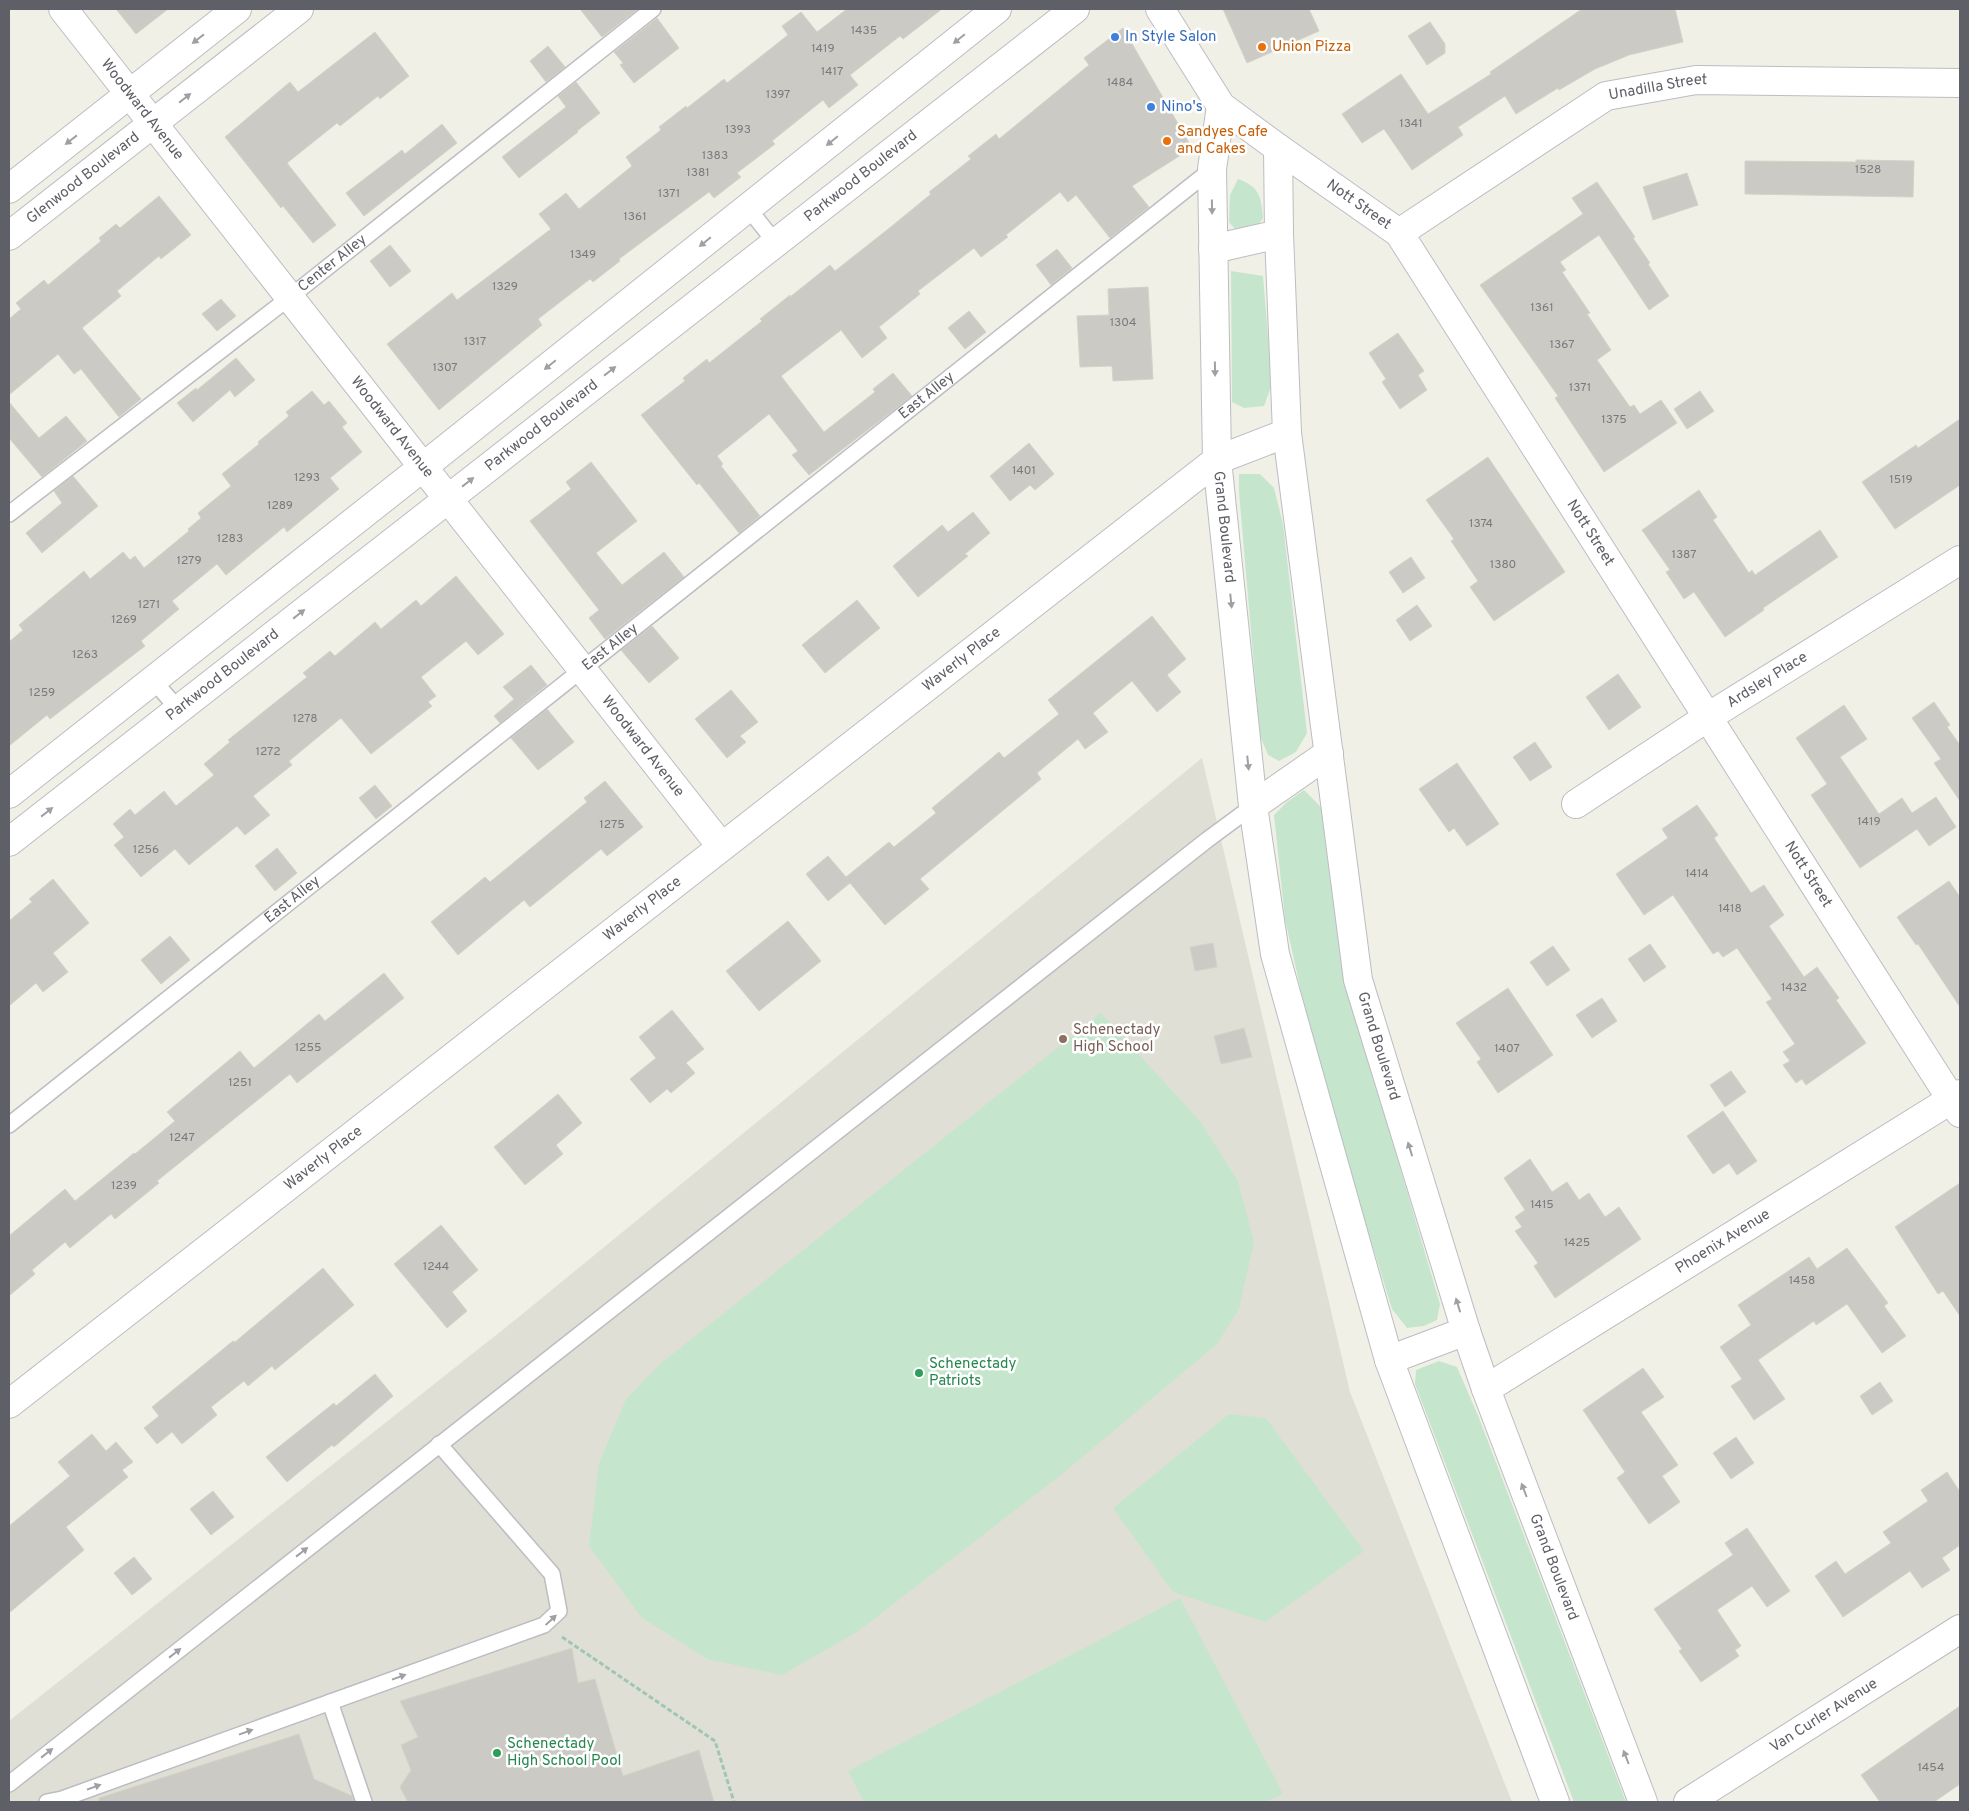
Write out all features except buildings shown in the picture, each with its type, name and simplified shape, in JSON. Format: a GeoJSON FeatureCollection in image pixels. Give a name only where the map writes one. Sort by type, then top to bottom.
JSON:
{"type":"FeatureCollection","features":[{"type":"Feature","properties":{"kind":"street","name":"Woodward Avenue"},"geometry":{"type":"LineString","coordinates":[[63,9],[721,846]]}},
{"type":"Feature","properties":{"kind":"street"},"geometry":{"type":"LineString","coordinates":[[9,189],[237,9]]}},
{"type":"Feature","properties":{"kind":"street","name":"Glenwood Boulevard"},"geometry":{"type":"LineString","coordinates":[[9,236],[299,9]]}},
{"type":"Feature","properties":{"kind":"street"},"geometry":{"type":"LineString","coordinates":[[9,794],[423,467],[997,9]]}},
{"type":"Feature","properties":{"kind":"street","name":"Parkwood Boulevard"},"geometry":{"type":"LineString","coordinates":[[9,842],[1075,9]]}},
{"type":"Feature","properties":{"kind":"street","name":"Nott Street"},"geometry":{"type":"LineString","coordinates":[[1160,9],[1221,106],[1399,233],[1708,717],[1957,1102]]}},
{"type":"Feature","properties":{"kind":"street","name":"Unadilla Street"},"geometry":{"type":"LineString","coordinates":[[1399,233],[1606,96],[1696,80],[1960,83]]}},
{"type":"Feature","properties":{"kind":"street","name":"Grand Boulevard"},"geometry":{"type":"LineString","coordinates":[[1221,106],[1212,169],[1217,460],[1253,806],[1275,954],[1335,1174],[1389,1360],[1555,1802]]}},
{"type":"Feature","properties":{"kind":"street","name":"Grand Boulevard"},"geometry":{"type":"LineString","coordinates":[[1278,148],[1286,433],[1358,980],[1466,1331],[1486,1389],[1643,1802]]}},
{"type":"Feature","properties":{"kind":"street"},"geometry":{"type":"LineString","coordinates":[[1213,248],[1279,234]]}},
{"type":"Feature","properties":{"kind":"street","name":"Waverly Place"},"geometry":{"type":"LineString","coordinates":[[9,1404],[1217,460],[1286,433]]}},
{"type":"Feature","properties":{"kind":"street","name":"Ardsley Place"},"geometry":{"type":"LineString","coordinates":[[1576,804],[1708,717],[1960,560]]}},
{"type":"Feature","properties":{"kind":"street"},"geometry":{"type":"LineString","coordinates":[[1253,806],[1329,753]]}},
{"type":"Feature","properties":{"kind":"street","name":"Phoenix Avenue"},"geometry":{"type":"LineString","coordinates":[[1486,1389],[1957,1102]]}},
{"type":"Feature","properties":{"kind":"street"},"geometry":{"type":"LineString","coordinates":[[1389,1360],[1466,1331]]}},
{"type":"Feature","properties":{"kind":"street","name":"Van Curler Avenue"},"geometry":{"type":"LineString","coordinates":[[1688,1802],[1960,1629]]}},
{"type":"Feature","properties":{"kind":"lane","name":"Center Alley"},"geometry":{"type":"LineString","coordinates":[[9,514],[289,297],[653,9]]}},
{"type":"Feature","properties":{"kind":"lane","name":"East Alley"},"geometry":{"type":"LineString","coordinates":[[9,1125],[1212,169]]}},
{"type":"Feature","properties":{"kind":"lane"},"geometry":{"type":"LineString","coordinates":[[748,208],[775,242]]}},
{"type":"Feature","properties":{"kind":"lane"},"geometry":{"type":"LineString","coordinates":[[153,680],[178,709]]}},
{"type":"Feature","properties":{"kind":"lane"},"geometry":{"type":"LineString","coordinates":[[9,1784],[1207,840],[1253,806]]}},
{"type":"Feature","properties":{"kind":"lane"},"geometry":{"type":"LineString","coordinates":[[47,1802],[62,1799],[544,1625],[559,1611],[552,1574],[439,1444]]}},
{"type":"Feature","properties":{"kind":"lane"},"geometry":{"type":"LineString","coordinates":[[330,1702],[364,1802]]}},
{"type":"Feature","properties":{"kind":"path"},"geometry":{"type":"LineString","coordinates":[[544,1625],[715,1741],[734,1802]]}},
{"type":"Feature","properties":{"kind":"shaded area","name":"Schenectady High School"},"geometry":{"type":"Polygon","coordinates":[[[1202,758],[1350,1392],[1512,1802],[9,1802],[9,1721],[515,1320],[1202,758]]]}},
{"type":"Feature","properties":{"kind":"green space"},"geometry":{"type":"Polygon","coordinates":[[[1238,179],[1255,189],[1260,199],[1263,218],[1256,228],[1235,229],[1229,222],[1230,195],[1238,179]]]}},
{"type":"Feature","properties":{"kind":"green space"},"geometry":{"type":"Polygon","coordinates":[[[1231,271],[1263,276],[1272,384],[1264,406],[1244,408],[1232,402],[1231,271]]]}},
{"type":"Feature","properties":{"kind":"green space"},"geometry":{"type":"Polygon","coordinates":[[[1239,474],[1260,474],[1274,488],[1283,524],[1307,733],[1296,752],[1279,761],[1268,755],[1260,736],[1239,474]]]}},
{"type":"Feature","properties":{"kind":"green space"},"geometry":{"type":"Polygon","coordinates":[[[1304,790],[1325,811],[1350,997],[1440,1304],[1437,1320],[1424,1326],[1407,1328],[1392,1309],[1319,1072],[1285,919],[1274,815],[1287,802],[1304,790]]]}},
{"type":"Feature","properties":{"kind":"green space"},"geometry":{"type":"Polygon","coordinates":[[[1101,1013],[1200,1121],[1238,1181],[1254,1242],[1239,1309],[1217,1344],[1061,1475],[857,1632],[782,1675],[707,1659],[641,1617],[589,1546],[599,1463],[626,1399],[660,1364],[1101,1013]]]}},
{"type":"Feature","properties":{"kind":"green space"},"geometry":{"type":"Polygon","coordinates":[[[1439,1361],[1457,1367],[1479,1418],[1626,1802],[1574,1802],[1415,1384],[1416,1370],[1439,1361]]]}},
{"type":"Feature","properties":{"kind":"green space"},"geometry":{"type":"Polygon","coordinates":[[[1229,1414],[1266,1418],[1364,1551],[1265,1622],[1173,1592],[1113,1508],[1229,1414]]]}},
{"type":"Feature","properties":{"kind":"green space"},"geometry":{"type":"Polygon","coordinates":[[[1180,1598],[1283,1794],[1266,1802],[864,1802],[848,1771],[1180,1598]]]}},
{"type":"Feature","properties":{"kind":"place","name":"In Style Salon"},"geometry":{"type":"Point","coordinates":[1115,37]}},
{"type":"Feature","properties":{"kind":"place","name":"Union Pizza"},"geometry":{"type":"Point","coordinates":[1262,47]}},
{"type":"Feature","properties":{"kind":"place","name":"Nino's"},"geometry":{"type":"Point","coordinates":[1151,107]}},
{"type":"Feature","properties":{"kind":"place","name":"Sandyes Cafe and Cakes"},"geometry":{"type":"Point","coordinates":[1167,141]}},
{"type":"Feature","properties":{"kind":"place","name":"Schenectady High School"},"geometry":{"type":"Point","coordinates":[1063,1039]}},
{"type":"Feature","properties":{"kind":"place","name":"Schenectady Patriots"},"geometry":{"type":"Point","coordinates":[919,1373]}},
{"type":"Feature","properties":{"kind":"place","name":"Schenectady High School Pool"},"geometry":{"type":"Point","coordinates":[497,1753]}}]}
